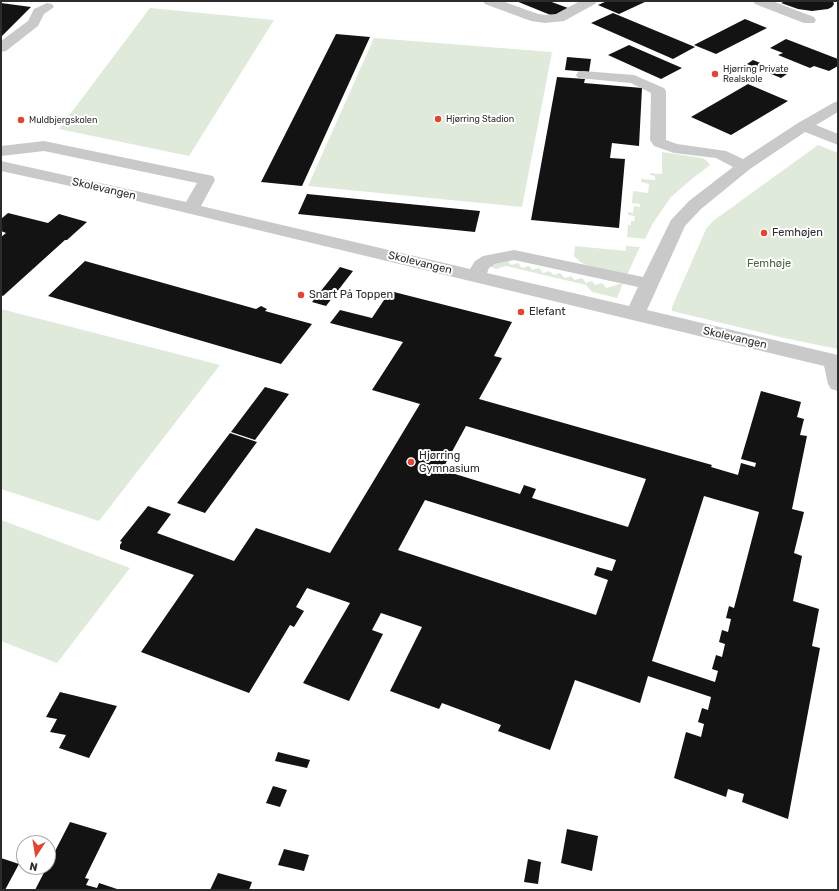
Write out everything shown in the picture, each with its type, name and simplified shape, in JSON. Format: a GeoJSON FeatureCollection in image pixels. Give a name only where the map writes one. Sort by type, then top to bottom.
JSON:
{"type":"FeatureCollection","features":[{"type":"Feature","properties":{"kind":"street"},"geometry":{"type":"LineString","coordinates":[[490,1],[536,18],[545,19],[559,18],[590,1]]}},
{"type":"Feature","properties":{"kind":"street"},"geometry":{"type":"LineString","coordinates":[[760,1],[809,20]]}},
{"type":"Feature","properties":{"kind":"street"},"geometry":{"type":"LineString","coordinates":[[1,48],[33,22],[39,12],[47,7]]}},
{"type":"Feature","properties":{"kind":"street"},"geometry":{"type":"LineString","coordinates":[[583,75],[634,80],[659,91],[658,140],[660,143],[674,148],[720,154],[744,166]]}},
{"type":"Feature","properties":{"kind":"street"},"geometry":{"type":"LineString","coordinates":[[635,315],[677,224],[695,205],[744,166],[804,126],[838,106]]}},
{"type":"Feature","properties":{"kind":"street"},"geometry":{"type":"LineString","coordinates":[[804,126],[838,140]]}},
{"type":"Feature","properties":{"kind":"street"},"geometry":{"type":"LineString","coordinates":[[3,165],[44,146],[207,180],[191,209]]}},
{"type":"Feature","properties":{"kind":"street","name":"Skolevangen"},"geometry":{"type":"LineString","coordinates":[[3,165],[836,362]]}},
{"type":"Feature","properties":{"kind":"street"},"geometry":{"type":"LineString","coordinates":[[475,277],[482,266],[489,260],[514,255],[649,284]]}},
{"type":"Feature","properties":{"kind":"street"},"geometry":{"type":"LineString","coordinates":[[836,362],[838,384]]}},
{"type":"Feature","properties":{"kind":"green space"},"geometry":{"type":"Polygon","coordinates":[[[150,8],[274,20],[189,156],[59,129],[150,8]]]}},
{"type":"Feature","properties":{"kind":"green space","name":"Hjørring Stadion"},"geometry":{"type":"Polygon","coordinates":[[[374,38],[552,52],[522,207],[308,186],[374,38]]]}},
{"type":"Feature","properties":{"kind":"green space","name":"Femhøje"},"geometry":{"type":"Polygon","coordinates":[[[818,145],[838,153],[838,349],[784,338],[672,311],[672,307],[706,229],[713,221],[818,145]]]}},
{"type":"Feature","properties":{"kind":"green space"},"geometry":{"type":"Polygon","coordinates":[[[662,152],[702,158],[710,165],[671,197],[653,223],[645,239],[627,237],[628,225],[631,225],[631,221],[634,221],[635,216],[628,215],[628,212],[633,213],[634,206],[640,207],[640,204],[632,203],[633,191],[648,193],[649,184],[641,182],[641,179],[655,180],[655,176],[650,175],[650,173],[662,174],[662,152]]]}},
{"type":"Feature","properties":{"kind":"green space"},"geometry":{"type":"Polygon","coordinates":[[[575,246],[626,251],[626,246],[640,247],[627,275],[589,266],[580,262],[574,256],[575,246]]]}},
{"type":"Feature","properties":{"kind":"green space"},"geometry":{"type":"Polygon","coordinates":[[[508,261],[511,265],[518,263],[522,268],[529,266],[532,270],[539,268],[543,273],[549,271],[554,275],[560,273],[565,278],[571,276],[575,280],[582,278],[586,283],[592,281],[595,285],[602,283],[606,288],[623,283],[617,298],[592,292],[586,285],[506,266],[496,269],[489,266],[508,261]]]}},
{"type":"Feature","properties":{"kind":"green space"},"geometry":{"type":"Polygon","coordinates":[[[1,309],[220,365],[99,521],[1,489],[1,309]]]}},
{"type":"Feature","properties":{"kind":"green space"},"geometry":{"type":"Polygon","coordinates":[[[1,520],[130,568],[57,663],[1,641],[1,520]]]}},
{"type":"Feature","properties":{"kind":"building"},"geometry":{"type":"Polygon","coordinates":[[[516,1],[549,1],[568,8],[553,16],[516,1]]]}},
{"type":"Feature","properties":{"kind":"building"},"geometry":{"type":"Polygon","coordinates":[[[607,1],[647,1],[619,14],[598,5],[607,1]]]}},
{"type":"Feature","properties":{"kind":"building"},"geometry":{"type":"Polygon","coordinates":[[[786,1],[833,1],[834,4],[828,9],[812,11],[798,9],[781,3],[786,1]]]}},
{"type":"Feature","properties":{"kind":"building"},"geometry":{"type":"Polygon","coordinates":[[[1,3],[31,7],[1,37],[1,3]]]}},
{"type":"Feature","properties":{"kind":"building"},"geometry":{"type":"Polygon","coordinates":[[[613,13],[695,47],[673,59],[591,23],[613,13]]]}},
{"type":"Feature","properties":{"kind":"building"},"geometry":{"type":"Polygon","coordinates":[[[745,19],[767,28],[716,54],[694,45],[745,19]]]}},
{"type":"Feature","properties":{"kind":"building"},"geometry":{"type":"Polygon","coordinates":[[[336,34],[370,37],[302,186],[261,182],[336,34]]]}},
{"type":"Feature","properties":{"kind":"building"},"geometry":{"type":"Polygon","coordinates":[[[786,39],[838,59],[838,66],[829,71],[814,66],[810,68],[778,55],[783,53],[770,48],[786,39]]]}},
{"type":"Feature","properties":{"kind":"building"},"geometry":{"type":"Polygon","coordinates":[[[629,45],[682,68],[661,79],[608,55],[629,45]]]}},
{"type":"Feature","properties":{"kind":"building"},"geometry":{"type":"Polygon","coordinates":[[[567,57],[591,59],[589,72],[565,70],[567,57]]]}},
{"type":"Feature","properties":{"kind":"building"},"geometry":{"type":"Polygon","coordinates":[[[753,60],[787,74],[781,78],[747,64],[753,60]]]}},
{"type":"Feature","properties":{"kind":"building"},"geometry":{"type":"Polygon","coordinates":[[[557,77],[585,79],[584,83],[642,88],[639,146],[612,143],[610,158],[625,159],[619,228],[531,220],[557,77]]]}},
{"type":"Feature","properties":{"kind":"building"},"geometry":{"type":"Polygon","coordinates":[[[748,84],[788,101],[731,135],[691,117],[748,84]]]}},
{"type":"Feature","properties":{"kind":"building"},"geometry":{"type":"Polygon","coordinates":[[[307,194],[480,211],[475,232],[298,214],[307,194]]]}},
{"type":"Feature","properties":{"kind":"building"},"geometry":{"type":"Polygon","coordinates":[[[8,213],[48,223],[59,214],[87,222],[3,296],[1,295],[1,237],[6,233],[1,231],[1,219],[8,213]]]}},
{"type":"Feature","properties":{"kind":"building"},"geometry":{"type":"Polygon","coordinates":[[[85,261],[256,309],[261,306],[267,309],[265,311],[312,324],[281,364],[48,296],[85,261]]]}},
{"type":"Feature","properties":{"kind":"building"},"geometry":{"type":"Polygon","coordinates":[[[340,267],[353,271],[326,306],[312,302],[340,267]]]}},
{"type":"Feature","properties":{"kind":"building"},"geometry":{"type":"Polygon","coordinates":[[[390,291],[512,322],[494,356],[502,358],[479,399],[712,465],[711,467],[738,475],[741,463],[755,467],[756,463],[741,459],[761,391],[801,402],[797,417],[804,419],[800,435],[807,436],[792,509],[804,512],[794,553],[802,556],[793,601],[819,609],[812,646],[820,648],[788,819],[742,802],[744,794],[728,789],[726,797],[674,778],[686,732],[701,737],[704,724],[698,722],[702,708],[708,710],[711,697],[648,676],[640,703],[575,680],[550,750],[498,731],[501,725],[442,703],[439,709],[390,691],[422,627],[381,613],[372,630],[383,634],[349,701],[303,683],[350,603],[307,588],[296,607],[304,611],[294,627],[290,625],[249,693],[141,652],[194,575],[120,549],[122,542],[120,541],[148,506],[171,514],[157,533],[234,561],[256,528],[330,553],[420,404],[372,390],[403,342],[330,323],[340,310],[372,318],[390,291]],[[466,426],[442,470],[520,494],[524,485],[536,489],[532,498],[628,527],[646,479],[466,426]],[[704,496],[652,661],[715,682],[718,671],[712,669],[716,655],[722,657],[725,644],[719,642],[722,630],[728,632],[731,619],[726,618],[729,606],[734,608],[759,512],[704,496]],[[425,500],[398,550],[596,615],[608,580],[594,575],[597,567],[612,571],[616,560],[425,500]]]}},
{"type":"Feature","properties":{"kind":"building"},"geometry":{"type":"Polygon","coordinates":[[[265,387],[289,394],[255,440],[231,432],[265,387]]]}},
{"type":"Feature","properties":{"kind":"building"},"geometry":{"type":"Polygon","coordinates":[[[230,433],[257,442],[205,513],[177,503],[230,433]]]}},
{"type":"Feature","properties":{"kind":"building"},"geometry":{"type":"Polygon","coordinates":[[[60,692],[117,706],[89,758],[59,748],[66,735],[50,732],[57,719],[46,717],[60,692]]]}},
{"type":"Feature","properties":{"kind":"building"},"geometry":{"type":"Polygon","coordinates":[[[278,752],[310,760],[307,768],[275,761],[278,752]]]}},
{"type":"Feature","properties":{"kind":"building"},"geometry":{"type":"Polygon","coordinates":[[[273,786],[287,790],[280,807],[266,803],[273,786]]]}},
{"type":"Feature","properties":{"kind":"building"},"geometry":{"type":"Polygon","coordinates":[[[70,822],[107,833],[85,878],[89,879],[86,885],[97,888],[99,883],[120,890],[35,890],[43,875],[56,875],[56,849],[70,822]]]}},
{"type":"Feature","properties":{"kind":"building"},"geometry":{"type":"Polygon","coordinates":[[[567,829],[598,836],[592,871],[561,863],[567,829]]]}},
{"type":"Feature","properties":{"kind":"building"},"geometry":{"type":"Polygon","coordinates":[[[284,849],[309,855],[304,871],[278,865],[284,849]]]}},
{"type":"Feature","properties":{"kind":"building"},"geometry":{"type":"Polygon","coordinates":[[[1,858],[16,863],[16,870],[5,890],[1,890],[1,858]]]}},
{"type":"Feature","properties":{"kind":"building"},"geometry":{"type":"Polygon","coordinates":[[[528,859],[541,862],[538,884],[524,882],[528,859]]]}},
{"type":"Feature","properties":{"kind":"building"},"geometry":{"type":"Polygon","coordinates":[[[218,873],[252,882],[249,890],[210,890],[218,873]]]}},
{"type":"Feature","properties":{"kind":"place","name":"Hjørring Private Realskole"},"geometry":{"type":"Point","coordinates":[715,74]}},
{"type":"Feature","properties":{"kind":"place","name":"Hjørring Stadion"},"geometry":{"type":"Point","coordinates":[438,119]}},
{"type":"Feature","properties":{"kind":"place","name":"Muldbjergskolen"},"geometry":{"type":"Point","coordinates":[21,120]}},
{"type":"Feature","properties":{"kind":"place","name":"Femhøjen"},"geometry":{"type":"Point","coordinates":[764,233]}},
{"type":"Feature","properties":{"kind":"place","name":"Snart På Toppen"},"geometry":{"type":"Point","coordinates":[301,295]}},
{"type":"Feature","properties":{"kind":"place","name":"Elefant"},"geometry":{"type":"Point","coordinates":[521,312]}},
{"type":"Feature","properties":{"kind":"place","name":"Hjørring Gymnasium"},"geometry":{"type":"Point","coordinates":[411,462]}}]}
